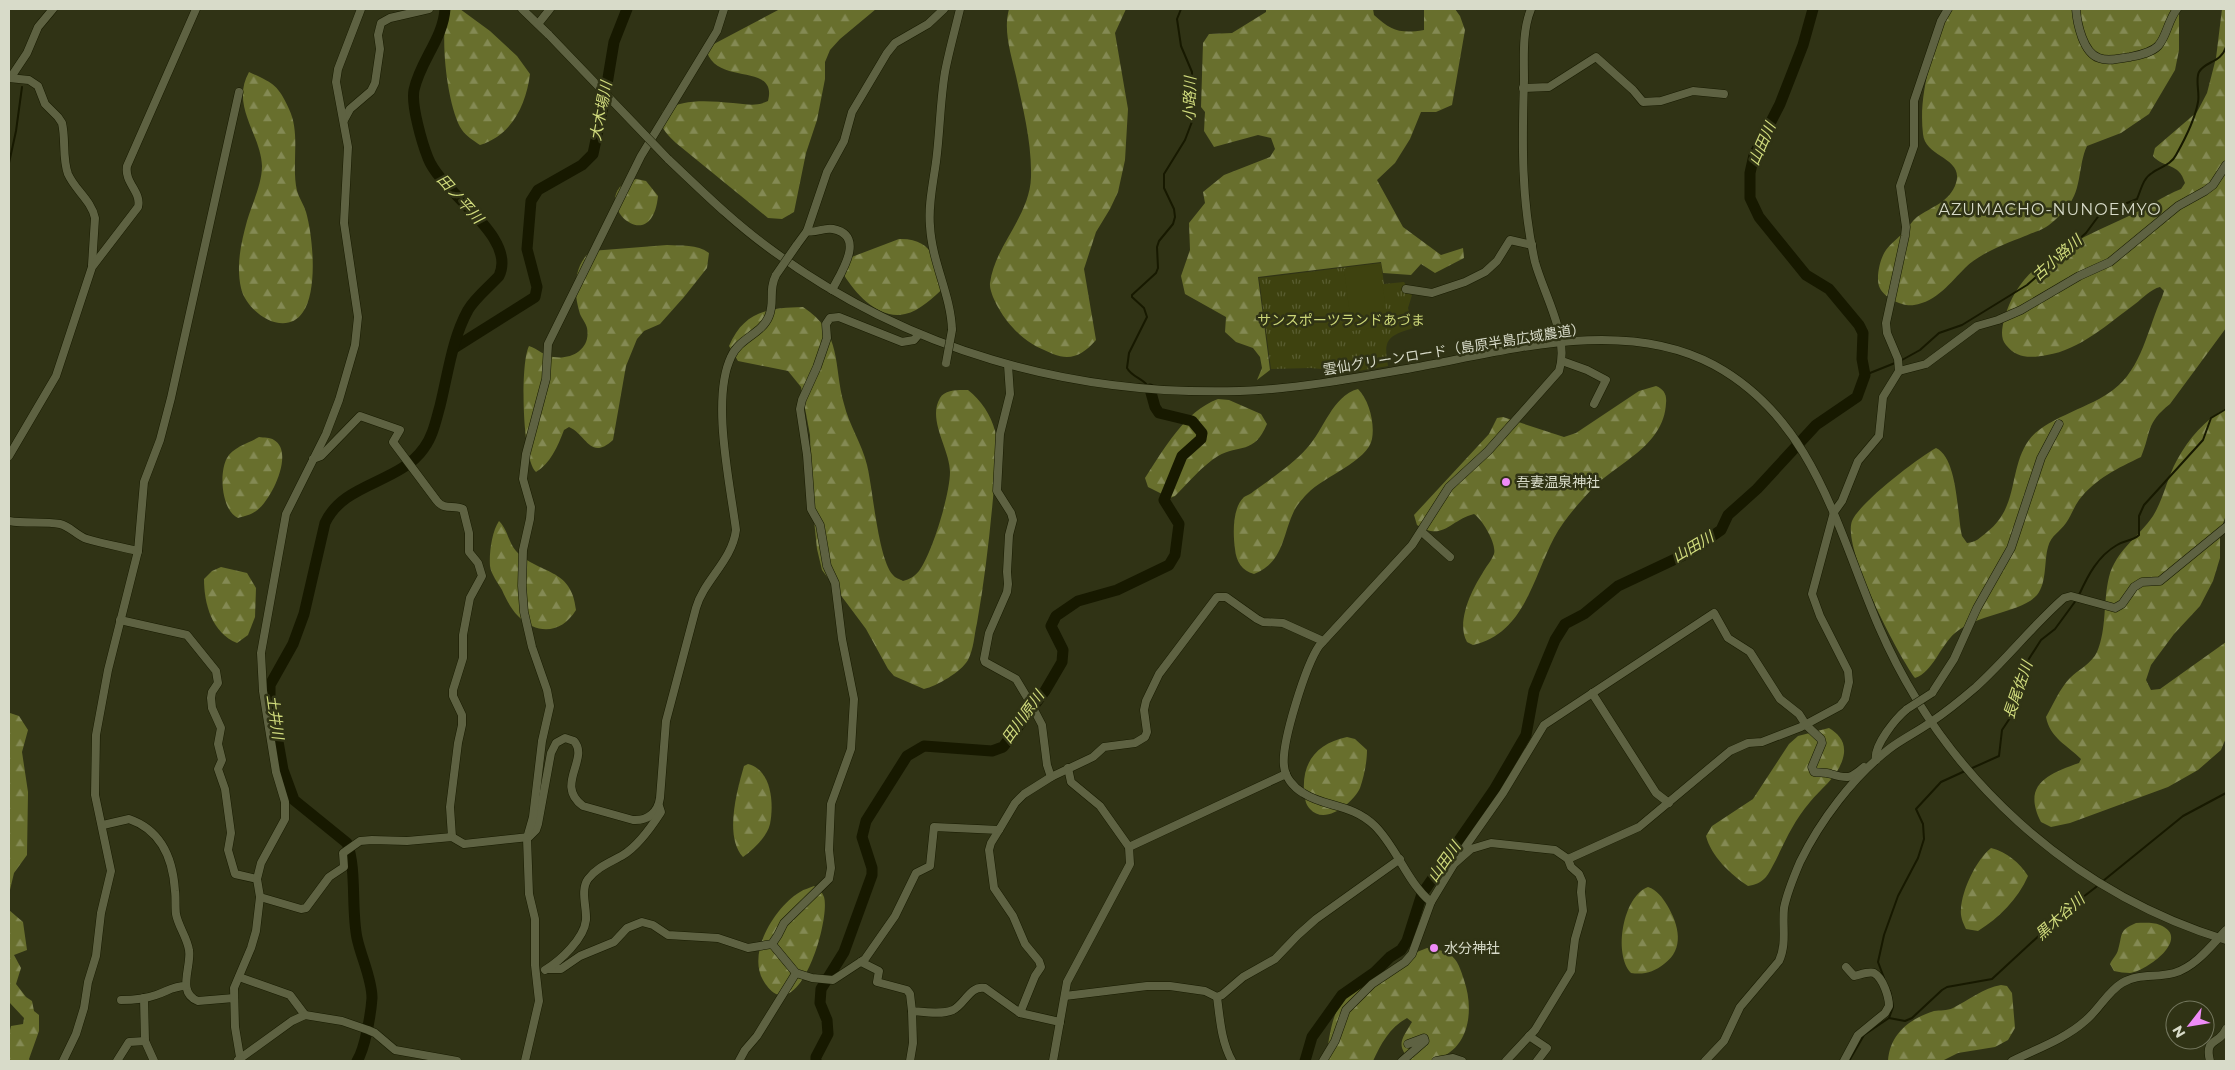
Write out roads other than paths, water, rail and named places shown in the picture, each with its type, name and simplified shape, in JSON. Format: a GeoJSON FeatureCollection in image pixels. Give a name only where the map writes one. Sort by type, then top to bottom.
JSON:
{"type":"FeatureCollection","features":[{"type":"Feature","properties":{"kind":"street"},"geometry":{"type":"LineString","coordinates":[[9,456],[56,376],[92,267],[94,211],[82,192],[72,182],[68,172],[62,123],[45,104],[38,86],[29,80],[10,78],[26,53],[38,27],[53,9]]}},
{"type":"Feature","properties":{"kind":"street"},"geometry":{"type":"LineString","coordinates":[[92,267],[138,207],[138,196],[127,179],[127,166],[196,9]]}},
{"type":"Feature","properties":{"kind":"street"},"geometry":{"type":"LineString","coordinates":[[361,9],[338,69],[336,82],[337,96],[344,120],[348,147],[344,223],[358,317],[358,331],[339,400],[313,460],[286,514],[261,653],[262,691],[276,772],[286,810],[285,819],[261,863],[257,879],[260,897],[256,931],[234,988],[235,1028],[238,1059],[292,1021],[305,1015],[342,1021],[368,1030],[375,1033],[395,1050],[457,1061]]}},
{"type":"Feature","properties":{"kind":"street"},"geometry":{"type":"LineString","coordinates":[[344,120],[350,109],[370,91],[375,83],[380,50],[378,35],[381,23],[390,18],[429,9]]}},
{"type":"Feature","properties":{"kind":"street","name":"雲仙グリーンロード（島原半島広域農道）"},"geometry":{"type":"LineString","coordinates":[[522,9],[668,159],[740,226],[769,249],[832,290],[918,334],[1008,365],[1117,387],[1159,391],[1244,391],[1310,384],[1562,342],[1605,339],[1638,340],[1668,347],[1713,364],[1754,391],[1787,427],[1814,467],[1834,512],[1880,629],[1900,671],[1933,726],[1982,787],[2040,842],[2104,887],[2130,901],[2182,924],[2223,938]]}},
{"type":"Feature","properties":{"kind":"street"},"geometry":{"type":"LineString","coordinates":[[538,24],[550,9]]}},
{"type":"Feature","properties":{"kind":"street"},"geometry":{"type":"LineString","coordinates":[[525,1061],[540,1001],[536,975],[535,919],[529,894],[526,838],[533,817],[542,741],[550,706],[547,690],[532,647],[524,612],[522,586],[523,550],[530,519],[530,507],[524,479],[526,454],[541,406],[546,379],[548,344],[641,156],[717,31],[724,9]]}},
{"type":"Feature","properties":{"kind":"street"},"geometry":{"type":"LineString","coordinates":[[536,975],[548,969],[577,940],[584,927],[585,886],[588,879],[610,860],[623,855],[633,847],[661,812],[659,806],[666,721],[693,616],[702,593],[729,553],[735,539],[736,530],[722,404],[726,372],[736,348],[758,330],[769,315],[770,290],[776,275],[807,231],[827,172],[844,141],[852,112],[887,53],[896,43],[928,24],[944,9]]}},
{"type":"Feature","properties":{"kind":"street"},"geometry":{"type":"LineString","coordinates":[[946,363],[952,330],[952,314],[932,252],[930,202],[945,72],[960,9]]}},
{"type":"Feature","properties":{"kind":"street"},"geometry":{"type":"LineString","coordinates":[[1429,901],[1383,835],[1363,816],[1350,808],[1305,794],[1291,783],[1286,774],[1284,758],[1289,731],[1312,658],[1322,641],[1408,550],[1422,532],[1449,487],[1488,451],[1554,377],[1562,361],[1562,342],[1548,302],[1532,244],[1523,180],[1525,39],[1531,9]]}},
{"type":"Feature","properties":{"kind":"street"},"geometry":{"type":"LineString","coordinates":[[1568,859],[1639,828],[1730,751],[1748,743],[1768,740],[1806,724],[1840,706],[1845,699],[1849,682],[1848,671],[1820,616],[1812,594],[1834,512],[1842,501],[1858,461],[1880,436],[1883,397],[1898,365],[1887,333],[1886,324],[1906,227],[1900,186],[1914,146],[1914,102],[1941,21],[1948,9]]}},
{"type":"Feature","properties":{"kind":"street"},"geometry":{"type":"LineString","coordinates":[[2076,9],[2078,29],[2092,55],[2112,60],[2146,54],[2158,46],[2170,17],[2177,9]]}},
{"type":"Feature","properties":{"kind":"street"},"geometry":{"type":"LineString","coordinates":[[1523,88],[1551,86],[1596,56],[1633,90],[1643,102],[1661,101],[1693,90],[1724,94]]}},
{"type":"Feature","properties":{"kind":"street"},"geometry":{"type":"LineString","coordinates":[[63,1061],[76,1034],[84,1008],[88,982],[96,956],[101,913],[111,871],[94,786],[96,735],[108,670],[138,551],[144,482],[160,440],[171,398],[239,92]]}},
{"type":"Feature","properties":{"kind":"street"},"geometry":{"type":"LineString","coordinates":[[1898,365],[1926,364],[1977,326],[1998,320],[2021,310],[2079,276],[2110,262],[2178,206],[2205,191],[2212,185],[2226,165]]}},
{"type":"Feature","properties":{"kind":"street"},"geometry":{"type":"LineString","coordinates":[[807,231],[833,229],[840,231],[849,242],[850,256],[832,290]]}},
{"type":"Feature","properties":{"kind":"street"},"geometry":{"type":"LineString","coordinates":[[1406,289],[1432,293],[1465,282],[1485,272],[1497,261],[1510,240],[1532,244]]}},
{"type":"Feature","properties":{"kind":"street"},"geometry":{"type":"LineString","coordinates":[[548,969],[561,969],[580,956],[614,942],[627,928],[642,922],[653,925],[668,935],[718,938],[748,948],[772,944],[784,923],[829,879],[831,868],[829,850],[832,831],[831,804],[851,749],[854,698],[842,639],[835,583],[827,566],[820,525],[811,509],[807,455],[800,409],[827,338],[826,324],[830,318],[839,318],[902,342],[914,340],[918,334]]}},
{"type":"Feature","properties":{"kind":"street"},"geometry":{"type":"LineString","coordinates":[[1562,361],[1587,370],[1606,380],[1594,404]]}},
{"type":"Feature","properties":{"kind":"street"},"geometry":{"type":"LineString","coordinates":[[1008,365],[1010,394],[1000,434],[997,491],[1011,513],[1013,520],[1009,535],[1008,584],[1007,592],[989,632],[984,659],[985,662],[1016,680],[1033,707],[1042,725],[1047,765],[1052,776]]}},
{"type":"Feature","properties":{"kind":"street"},"geometry":{"type":"LineString","coordinates":[[313,460],[322,456],[360,416],[400,430],[393,442],[440,505],[463,509],[469,552],[481,569],[480,580],[470,598],[464,635],[464,658],[453,690],[453,696],[462,715],[462,725],[450,807],[452,836]]}},
{"type":"Feature","properties":{"kind":"street"},"geometry":{"type":"LineString","coordinates":[[1876,760],[1876,750],[1894,722],[1907,709],[1932,693],[1954,659],[1977,608],[2011,548],[2041,458],[2059,424]]}},
{"type":"Feature","properties":{"kind":"street"},"geometry":{"type":"LineString","coordinates":[[9,521],[59,523],[66,525],[76,534],[87,539],[138,551]]}},
{"type":"Feature","properties":{"kind":"street"},"geometry":{"type":"LineString","coordinates":[[1705,1061],[1724,1041],[1736,1014],[1779,961],[1783,953],[1784,909],[1800,862],[1817,832],[1836,805],[1876,760],[1905,737],[1933,726],[2014,651],[2064,598],[2071,596],[2115,608],[2122,604],[2134,587],[2142,582],[2160,581],[2226,527]]}},
{"type":"Feature","properties":{"kind":"street"},"geometry":{"type":"LineString","coordinates":[[1422,532],[1450,557]]}},
{"type":"Feature","properties":{"kind":"street"},"geometry":{"type":"LineString","coordinates":[[1020,1013],[1035,976],[1041,968],[1039,960],[1025,944],[1013,916],[996,892],[993,884],[990,846],[1015,803],[1024,794],[1052,776],[1092,757],[1108,746],[1135,743],[1145,738],[1147,732],[1144,710],[1146,701],[1159,674],[1217,597],[1226,597],[1263,622],[1284,623],[1322,641]]}},
{"type":"Feature","properties":{"kind":"street"},"geometry":{"type":"LineString","coordinates":[[1323,1061],[1335,1041],[1346,1010],[1372,984],[1405,962],[1412,954],[1429,901],[1503,793],[1540,730],[1550,720],[1714,613],[1728,638],[1747,648],[1780,699],[1799,714],[1822,741],[1812,767],[1814,772],[1849,778],[1876,760]]}},
{"type":"Feature","properties":{"kind":"street"},"geometry":{"type":"LineString","coordinates":[[120,620],[187,635],[216,671],[218,683],[212,692],[211,698],[212,708],[221,728],[218,744],[222,760],[218,770],[224,789],[231,833],[228,850],[230,861],[235,874],[257,879]]}},
{"type":"Feature","properties":{"kind":"street"},"geometry":{"type":"LineString","coordinates":[[1592,693],[1656,793],[1669,804]]}},
{"type":"Feature","properties":{"kind":"street"},"geometry":{"type":"LineString","coordinates":[[260,897],[300,909],[306,908],[329,877],[344,867],[343,853],[360,841],[407,841],[452,836],[464,844],[526,838],[532,835],[538,824],[551,753],[556,743],[565,738],[569,738],[578,745],[579,751],[571,790],[578,803],[640,821],[654,813],[659,806]]}},
{"type":"Feature","properties":{"kind":"street"},"geometry":{"type":"LineString","coordinates":[[1052,1061],[1067,982],[1130,864],[1129,847],[1100,806],[1071,782],[1068,768]]}},
{"type":"Feature","properties":{"kind":"street"},"geometry":{"type":"LineString","coordinates":[[1129,847],[1286,774]]}},
{"type":"Feature","properties":{"kind":"street"},"geometry":{"type":"LineString","coordinates":[[102,825],[129,819],[149,829],[159,838],[163,844],[172,871],[176,914],[189,949],[186,986],[190,996],[198,1001],[234,998]]}},
{"type":"Feature","properties":{"kind":"street"},"geometry":{"type":"LineString","coordinates":[[772,944],[796,973],[826,980],[835,979],[865,959],[895,916],[916,873],[930,866],[934,827],[999,830]]}},
{"type":"Feature","properties":{"kind":"street"},"geometry":{"type":"LineString","coordinates":[[1462,854],[1478,845],[1491,843],[1550,849],[1568,859],[1571,867],[1579,874],[1582,881],[1583,911],[1576,940],[1573,965],[1555,997],[1529,1036],[1506,1061]]}},
{"type":"Feature","properties":{"kind":"street"},"geometry":{"type":"LineString","coordinates":[[1064,996],[1147,986],[1170,986],[1205,991],[1217,996],[1222,995],[1243,977],[1275,959],[1298,935],[1316,920],[1400,860]]}},
{"type":"Feature","properties":{"kind":"street"},"geometry":{"type":"LineString","coordinates":[[2012,1061],[2079,1027],[2120,984],[2135,977],[2165,975],[2182,970],[2192,964],[2223,938],[2226,930]]}},
{"type":"Feature","properties":{"kind":"street"},"geometry":{"type":"LineString","coordinates":[[2223,938],[2226,948]]}},
{"type":"Feature","properties":{"kind":"street"},"geometry":{"type":"LineString","coordinates":[[861,962],[879,971],[877,982],[907,990],[910,994],[913,1043],[910,1061]]}},
{"type":"Feature","properties":{"kind":"street"},"geometry":{"type":"LineString","coordinates":[[1844,1061],[1858,1035],[1885,1013],[1889,1006],[1885,990],[1875,975],[1872,973],[1854,976],[1846,967]]}},
{"type":"Feature","properties":{"kind":"street"},"geometry":{"type":"LineString","coordinates":[[739,1061],[745,1050],[758,1036],[796,973]]}},
{"type":"Feature","properties":{"kind":"street"},"geometry":{"type":"LineString","coordinates":[[239,977],[290,995],[305,1015]]}},
{"type":"Feature","properties":{"kind":"street"},"geometry":{"type":"LineString","coordinates":[[121,1000],[144,998],[156,995],[173,986],[186,986]]}},
{"type":"Feature","properties":{"kind":"street"},"geometry":{"type":"LineString","coordinates":[[912,1011],[948,1012],[954,1010],[972,991],[980,987],[985,988],[1020,1013],[1060,1022]]}},
{"type":"Feature","properties":{"kind":"street"},"geometry":{"type":"LineString","coordinates":[[1217,996],[1222,1036],[1232,1061]]}},
{"type":"Feature","properties":{"kind":"street"},"geometry":{"type":"LineString","coordinates":[[144,998],[145,1041],[154,1061]]}},
{"type":"Feature","properties":{"kind":"street"},"geometry":{"type":"LineString","coordinates":[[2210,1061],[2207,1051],[2209,1046],[2225,1033],[2226,1029]]}},
{"type":"Feature","properties":{"kind":"street"},"geometry":{"type":"LineString","coordinates":[[1529,1036],[1547,1048],[1537,1061]]}},
{"type":"Feature","properties":{"kind":"street"},"geometry":{"type":"LineString","coordinates":[[1402,1061],[1425,1041],[1421,1038],[1408,1044]]}},
{"type":"Feature","properties":{"kind":"street"},"geometry":{"type":"LineString","coordinates":[[116,1061],[129,1042],[145,1041]]}},
{"type":"Feature","properties":{"kind":"street"},"geometry":{"type":"LineString","coordinates":[[1436,1061],[1453,1058],[1462,1061]]}},
{"type":"Feature","properties":{"kind":"waterway","name":"土井川"},"geometry":{"type":"LineString","coordinates":[[357,1061],[365,1040],[372,991],[355,927],[350,853],[347,843],[294,800],[283,770],[270,696],[270,685],[293,644],[304,614],[325,523],[334,509],[345,499],[401,469],[424,448],[436,422],[454,345],[463,321],[474,301],[499,276],[502,261],[498,246],[476,215],[447,186],[436,171],[428,158],[420,134],[413,97],[414,90],[421,69],[440,30],[445,9]]}},
{"type":"Feature","properties":{"kind":"waterway","name":"大木場川"},"geometry":{"type":"LineString","coordinates":[[454,348],[535,297],[537,287],[527,249],[531,201],[538,190],[582,165],[593,154],[614,42],[627,9]]}},
{"type":"Feature","properties":{"kind":"waterway","name":"小路川"},"geometry":{"type":"LineString","coordinates":[[1148,386],[1127,368],[1129,353],[1147,317],[1144,308],[1132,295],[1156,273],[1158,268],[1157,247],[1159,241],[1173,224],[1175,217],[1174,209],[1164,188],[1164,174],[1185,140],[1193,119],[1192,72],[1181,46],[1177,19],[1181,9]]}},
{"type":"Feature","properties":{"kind":"waterway","name":"山田川"},"geometry":{"type":"LineString","coordinates":[[1305,1061],[1312,1037],[1342,995],[1375,972],[1390,957],[1401,950],[1407,941],[1422,894],[1494,790],[1526,735],[1534,691],[1555,640],[1565,624],[1584,614],[1618,586],[1688,553],[1721,530],[1728,515],[1757,489],[1816,425],[1857,397],[1865,375],[1862,359],[1863,333],[1859,325],[1829,289],[1806,275],[1759,217],[1750,198],[1750,173],[1754,155],[1780,104],[1803,45],[1813,9]]}},
{"type":"Feature","properties":{"kind":"waterway","name":"古小路川"},"geometry":{"type":"LineString","coordinates":[[1902,360],[1920,350],[1939,333],[1962,325],[2027,285],[2086,233],[2100,214],[2137,199],[2146,178],[2168,164],[2176,155],[2197,109],[2197,79],[2199,72],[2221,56],[2226,47]]}},
{"type":"Feature","properties":{"kind":"waterway","name":"小路川"},"geometry":{"type":"LineString","coordinates":[[9,163],[16,131],[22,87]]}},
{"type":"Feature","properties":{"kind":"waterway","name":"古小路川"},"geometry":{"type":"LineString","coordinates":[[1865,375],[1895,363]]}},
{"type":"Feature","properties":{"kind":"waterway","name":"田川原川"},"geometry":{"type":"LineString","coordinates":[[816,1061],[816,1057],[828,1034],[827,1020],[820,1003],[821,989],[844,952],[872,875],[872,868],[862,837],[866,821],[907,756],[924,746],[992,751],[1003,747],[1045,691],[1062,662],[1063,650],[1051,626],[1056,616],[1078,601],[1117,590],[1169,565],[1175,555],[1179,524],[1164,500],[1182,456],[1201,439],[1202,433],[1192,421],[1159,413],[1155,407],[1150,389]]}},
{"type":"Feature","properties":{"kind":"waterway","name":"長尾佐川"},"geometry":{"type":"LineString","coordinates":[[2079,595],[2099,560],[2110,549],[2139,535],[2139,516],[2144,505],[2203,440],[2211,418],[2226,409]]}},
{"type":"Feature","properties":{"kind":"waterway","name":"長尾佐川"},"geometry":{"type":"LineString","coordinates":[[1970,769],[1999,756],[2002,730],[2014,712],[2025,665],[2041,640],[2055,629],[2077,599]]}},
{"type":"Feature","properties":{"kind":"waterway","name":"長尾佐川"},"geometry":{"type":"LineString","coordinates":[[1884,978],[1878,962],[1884,935],[1898,896],[1918,858],[1924,839],[1923,824],[1916,809],[1941,782],[1965,771]]}},
{"type":"Feature","properties":{"kind":"waterway","name":"黒木谷川"},"geometry":{"type":"LineString","coordinates":[[2103,881],[2183,816],[2226,793]]}},
{"type":"Feature","properties":{"kind":"waterway","name":"黒木谷川"},"geometry":{"type":"LineString","coordinates":[[1889,1018],[1905,1021],[1912,1018],[1947,987],[1992,979],[2070,907],[2100,884]]}},
{"type":"Feature","properties":{"kind":"waterway","name":"長尾佐川"},"geometry":{"type":"LineString","coordinates":[[1889,1018],[1893,1007],[1890,991]]}},
{"type":"Feature","properties":{"kind":"waterway"},"geometry":{"type":"LineString","coordinates":[[1849,1061],[1864,1035],[1889,1018]]}},
{"type":"Feature","properties":{"kind":"place","name":"吾妻温泉神社"},"geometry":{"type":"Point","coordinates":[1506,482]}},
{"type":"Feature","properties":{"kind":"place","name":"水分神社"},"geometry":{"type":"Point","coordinates":[1434,948]}},
{"type":"Feature","properties":{"kind":"district","name":"AZUMACHO-NUNOEMYO"},"geometry":{"type":"Point","coordinates":[2050,209]}},
{"type":"Feature","properties":{"kind":"water label","name":"田ノ平川"},"geometry":{"type":"Point","coordinates":[460,199]}},
{"type":"Feature","properties":{"kind":"park label","name":"サンスポーツランドあづま"},"geometry":{"type":"Point","coordinates":[1341,320]}}]}
